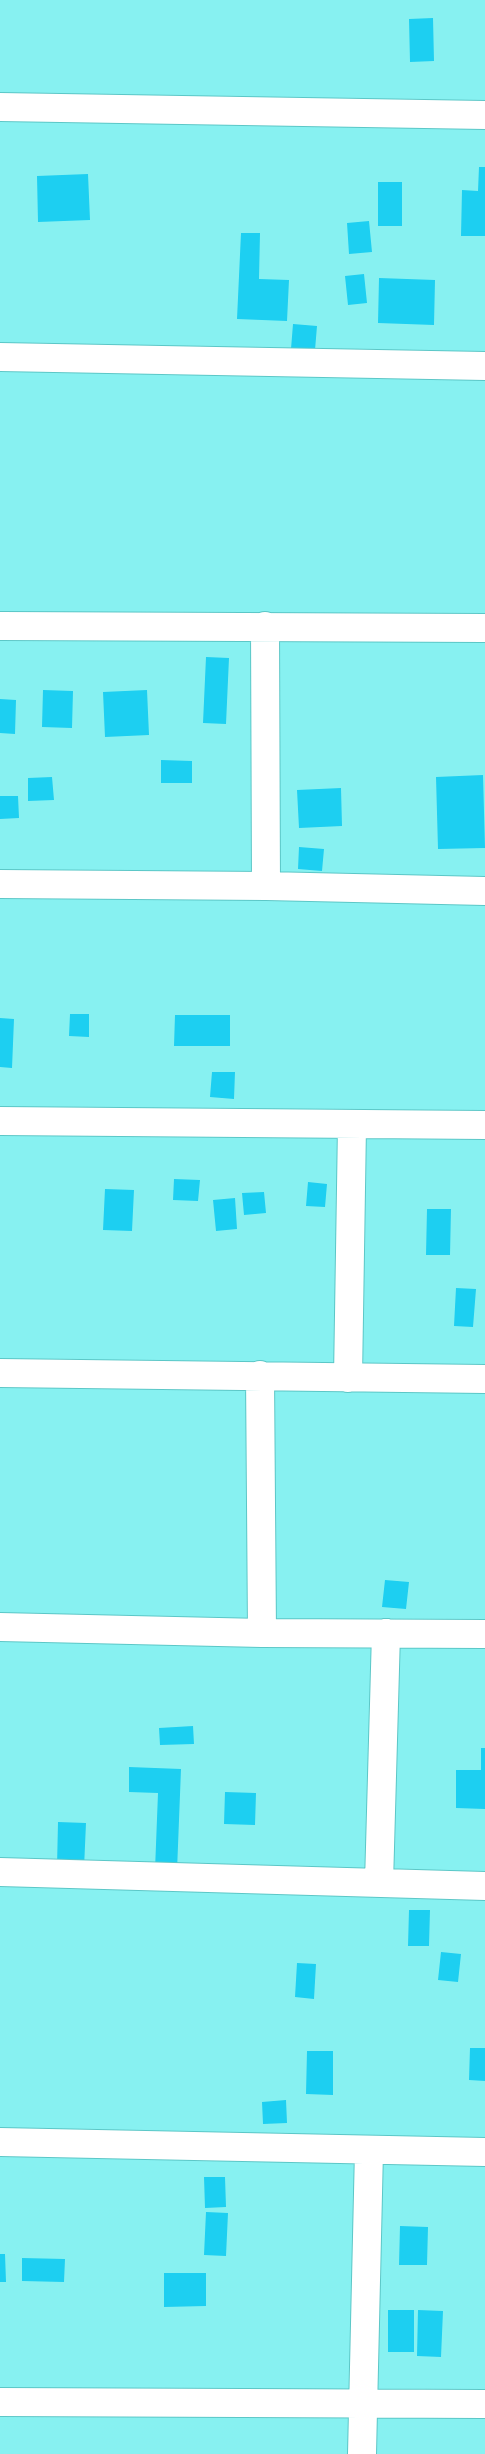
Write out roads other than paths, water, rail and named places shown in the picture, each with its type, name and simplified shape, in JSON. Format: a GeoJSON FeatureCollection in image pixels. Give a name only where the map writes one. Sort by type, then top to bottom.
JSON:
{"type":"FeatureCollection","features":[{"type":"Feature","properties":{"kind":"street"},"geometry":{"type":"LineString","coordinates":[[0,107],[485,115]]}},
{"type":"Feature","properties":{"kind":"street"},"geometry":{"type":"LineString","coordinates":[[0,357],[485,366]]}},
{"type":"Feature","properties":{"kind":"street"},"geometry":{"type":"LineString","coordinates":[[0,626],[485,628]]}},
{"type":"Feature","properties":{"kind":"street"},"geometry":{"type":"LineString","coordinates":[[265,626],[266,886]]}},
{"type":"Feature","properties":{"kind":"street"},"geometry":{"type":"LineString","coordinates":[[0,884],[266,886],[485,891]]}},
{"type":"Feature","properties":{"kind":"street"},"geometry":{"type":"LineString","coordinates":[[0,1121],[485,1125]]}},
{"type":"Feature","properties":{"kind":"street"},"geometry":{"type":"LineString","coordinates":[[348,1378],[352,1125]]}},
{"type":"Feature","properties":{"kind":"street"},"geometry":{"type":"LineString","coordinates":[[0,1373],[485,1379]]}},
{"type":"Feature","properties":{"kind":"street"},"geometry":{"type":"LineString","coordinates":[[260,1375],[262,1633]]}},
{"type":"Feature","properties":{"kind":"street"},"geometry":{"type":"LineString","coordinates":[[0,1627],[262,1633],[485,1634]]}},
{"type":"Feature","properties":{"kind":"street"},"geometry":{"type":"LineString","coordinates":[[379,1883],[386,1633]]}},
{"type":"Feature","properties":{"kind":"street"},"geometry":{"type":"LineString","coordinates":[[0,1872],[485,1886]]}},
{"type":"Feature","properties":{"kind":"street"},"geometry":{"type":"LineString","coordinates":[[0,2142],[485,2152]]}},
{"type":"Feature","properties":{"kind":"street"},"geometry":{"type":"LineString","coordinates":[[362,2454],[369,2150]]}},
{"type":"Feature","properties":{"kind":"street"},"geometry":{"type":"LineString","coordinates":[[0,2402],[485,2404]]}}]}
